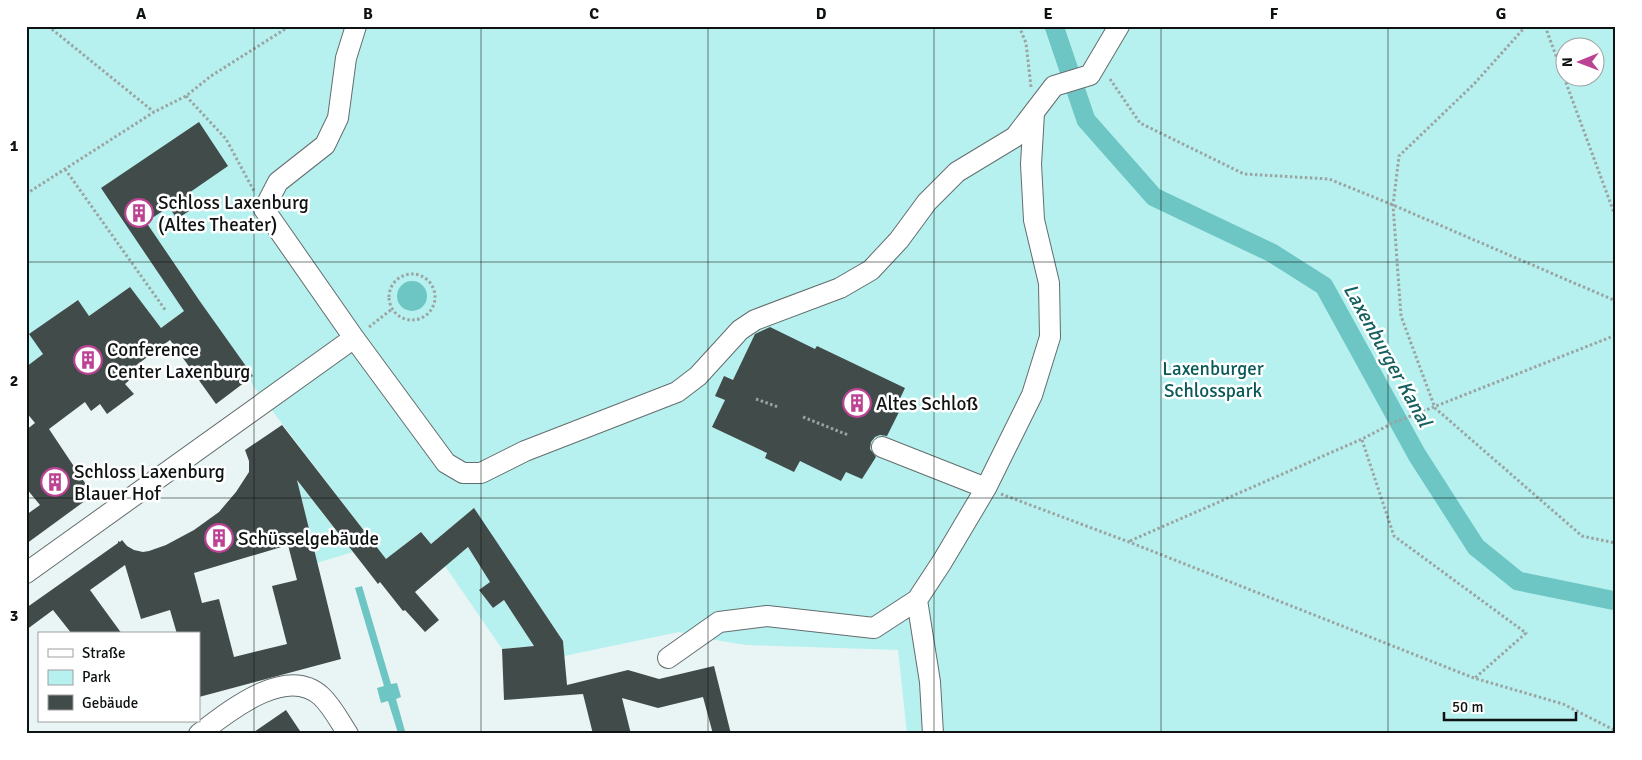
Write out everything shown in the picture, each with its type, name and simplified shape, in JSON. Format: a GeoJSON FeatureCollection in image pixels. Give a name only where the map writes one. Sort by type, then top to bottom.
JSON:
{"type":"FeatureCollection","features":[{"type":"Feature","properties":{"kind":"street"},"geometry":{"type":"LineString","coordinates":[[356,26],[346,58],[338,118],[325,145],[278,182],[264,209],[354,338],[446,463],[462,473],[481,474],[525,451],[676,392],[698,376],[740,330],[755,320],[840,288],[871,270],[899,240],[927,202],[957,172],[1015,137],[1054,86],[1094,68],[1119,26]]}},
{"type":"Feature","properties":{"kind":"street"},"geometry":{"type":"LineString","coordinates":[[668,658],[719,622],[767,616],[874,628],[916,600],[942,562],[986,488],[1032,395],[1050,337],[1049,283],[1034,220],[1032,164],[1034,113]]}},
{"type":"Feature","properties":{"kind":"street"},"geometry":{"type":"LineString","coordinates":[[26,573],[354,338]]}},
{"type":"Feature","properties":{"kind":"street"},"geometry":{"type":"LineString","coordinates":[[882,447],[986,488]]}},
{"type":"Feature","properties":{"kind":"street"},"geometry":{"type":"LineString","coordinates":[[916,600],[930,682],[933,734]]}},
{"type":"Feature","properties":{"kind":"street"},"geometry":{"type":"LineString","coordinates":[[199,734],[244,701],[264,692],[298,686],[312,689],[322,697],[348,734]]}},
{"type":"Feature","properties":{"kind":"path"},"geometry":{"type":"LineString","coordinates":[[48,26],[154,112]]}},
{"type":"Feature","properties":{"kind":"path"},"geometry":{"type":"LineString","coordinates":[[26,194],[154,112],[186,96],[212,76],[290,26]]}},
{"type":"Feature","properties":{"kind":"path"},"geometry":{"type":"LineString","coordinates":[[1019,26],[1026,43],[1034,113]]}},
{"type":"Feature","properties":{"kind":"path"},"geometry":{"type":"LineString","coordinates":[[1526,26],[1474,84],[1399,156],[1392,205],[1401,316],[1435,408],[1582,536],[1616,542]]}},
{"type":"Feature","properties":{"kind":"path"},"geometry":{"type":"LineString","coordinates":[[1545,26],[1616,218]]}},
{"type":"Feature","properties":{"kind":"path"},"geometry":{"type":"LineString","coordinates":[[1094,68],[1140,123],[1244,174],[1329,179],[1616,302]]}},
{"type":"Feature","properties":{"kind":"path"},"geometry":{"type":"LineString","coordinates":[[186,96],[226,139],[264,209]]}},
{"type":"Feature","properties":{"kind":"path"},"geometry":{"type":"LineString","coordinates":[[65,169],[166,311]]}},
{"type":"Feature","properties":{"kind":"path"},"geometry":{"type":"LineString","coordinates":[[417,274],[428,279],[434,291],[435,301],[429,313],[417,319],[407,319],[392,309],[388,296],[393,283],[403,275],[417,274]]}},
{"type":"Feature","properties":{"kind":"path"},"geometry":{"type":"LineString","coordinates":[[354,338],[392,309]]}},
{"type":"Feature","properties":{"kind":"path"},"geometry":{"type":"LineString","coordinates":[[1129,542],[1362,440],[1392,423],[1435,408],[1616,335]]}},
{"type":"Feature","properties":{"kind":"path"},"geometry":{"type":"LineString","coordinates":[[756,399],[778,407]]}},
{"type":"Feature","properties":{"kind":"path"},"geometry":{"type":"LineString","coordinates":[[803,417],[848,434]]}},
{"type":"Feature","properties":{"kind":"path"},"geometry":{"type":"LineString","coordinates":[[1362,440],[1394,536],[1526,633],[1474,678]]}},
{"type":"Feature","properties":{"kind":"path"},"geometry":{"type":"LineString","coordinates":[[986,488],[1129,542],[1474,678],[1563,704],[1616,731]]}},
{"type":"Feature","properties":{"kind":"green space","name":"Laxenburger Schlosspark"},"geometry":{"type":"Polygon","coordinates":[[[26,26],[1616,26],[1616,734],[907,734],[898,650],[745,645],[679,632],[564,656],[563,641],[474,509],[431,544],[421,532],[404,545],[395,571],[257,391],[249,379],[253,376],[199,300],[161,328],[130,288],[89,316],[77,300],[30,334],[43,354],[26,367],[26,26]]]}},
{"type":"Feature","properties":{"kind":"green space"},"geometry":{"type":"Polygon","coordinates":[[[297,480],[353,552],[317,563],[297,480]]]}},
{"type":"Feature","properties":{"kind":"green space"},"geometry":{"type":"Polygon","coordinates":[[[468,547],[490,582],[479,590],[493,608],[504,600],[534,646],[502,649],[445,566],[468,547]]]}},
{"type":"Feature","properties":{"kind":"shaded area"},"geometry":{"type":"Polygon","coordinates":[[[412,281],[423,285],[427,296],[423,307],[412,311],[401,307],[397,296],[401,285],[412,281]]]}},
{"type":"Feature","properties":{"kind":"shaded area"},"geometry":{"type":"Polygon","coordinates":[[[362,586],[391,684],[397,683],[401,697],[396,699],[405,731],[398,733],[388,701],[381,703],[377,688],[384,686],[355,588],[362,586]]]}},
{"type":"Feature","properties":{"kind":"building"},"geometry":{"type":"Polygon","coordinates":[[[199,122],[228,166],[186,195],[195,207],[177,219],[169,207],[146,222],[253,376],[216,404],[170,340],[130,370],[134,376],[125,384],[134,394],[107,414],[100,404],[91,411],[85,402],[49,429],[93,495],[26,544],[26,515],[40,505],[26,488],[26,430],[35,423],[26,412],[26,367],[43,354],[29,334],[78,300],[89,316],[130,287],[161,328],[184,311],[101,188],[199,122]]]}},
{"type":"Feature","properties":{"kind":"building","name":"Altes Schloß"},"geometry":{"type":"Polygon","coordinates":[[[770,327],[815,349],[817,346],[905,388],[897,405],[900,410],[887,436],[880,435],[871,442],[870,449],[876,457],[862,479],[846,472],[841,481],[800,461],[794,472],[765,458],[767,453],[712,427],[725,400],[715,396],[724,376],[733,380],[755,334],[770,327]]]}},
{"type":"Feature","properties":{"kind":"building"},"geometry":{"type":"Polygon","coordinates":[[[282,425],[386,559],[421,532],[431,544],[474,508],[563,641],[567,685],[628,670],[659,679],[714,666],[731,734],[713,734],[703,697],[658,708],[622,698],[631,734],[593,734],[583,694],[504,700],[502,649],[534,646],[504,600],[493,608],[479,590],[490,582],[468,547],[415,592],[439,620],[425,632],[405,610],[403,611],[380,582],[378,584],[297,480],[341,659],[200,697],[200,632],[176,632],[170,610],[141,619],[125,565],[90,590],[121,632],[70,632],[53,610],[26,630],[26,608],[118,543],[118,541],[122,540],[134,550],[149,551],[166,545],[194,530],[219,512],[236,492],[249,472],[249,461],[245,450],[282,425]],[[288,545],[194,573],[202,603],[219,599],[234,657],[287,644],[272,586],[297,580],[288,545]]]}},
{"type":"Feature","properties":{"kind":"building"},"geometry":{"type":"Polygon","coordinates":[[[286,710],[302,734],[251,734],[286,710]]]}},
{"type":"Feature","properties":{"kind":"waterway","name":"Laxenburger Kanal"},"geometry":{"type":"LineString","coordinates":[[1054,26],[1086,120],[1154,197],[1272,253],[1324,286],[1417,455],[1476,547],[1518,581],[1616,601]]}},
{"type":"Feature","properties":{"kind":"place","name":"Schloss Laxenburg (Altes Theater)"},"geometry":{"type":"Point","coordinates":[139,213]}},
{"type":"Feature","properties":{"kind":"place","name":"Conference Center Laxenburg"},"geometry":{"type":"Point","coordinates":[88,360]}},
{"type":"Feature","properties":{"kind":"place","name":"Altes Schloß"},"geometry":{"type":"Point","coordinates":[857,403]}},
{"type":"Feature","properties":{"kind":"place","name":"Schloss Laxenburg Blauer Hof"},"geometry":{"type":"Point","coordinates":[55,482]}},
{"type":"Feature","properties":{"kind":"place","name":"Schüsselgebäude"},"geometry":{"type":"Point","coordinates":[219,538]}}]}
